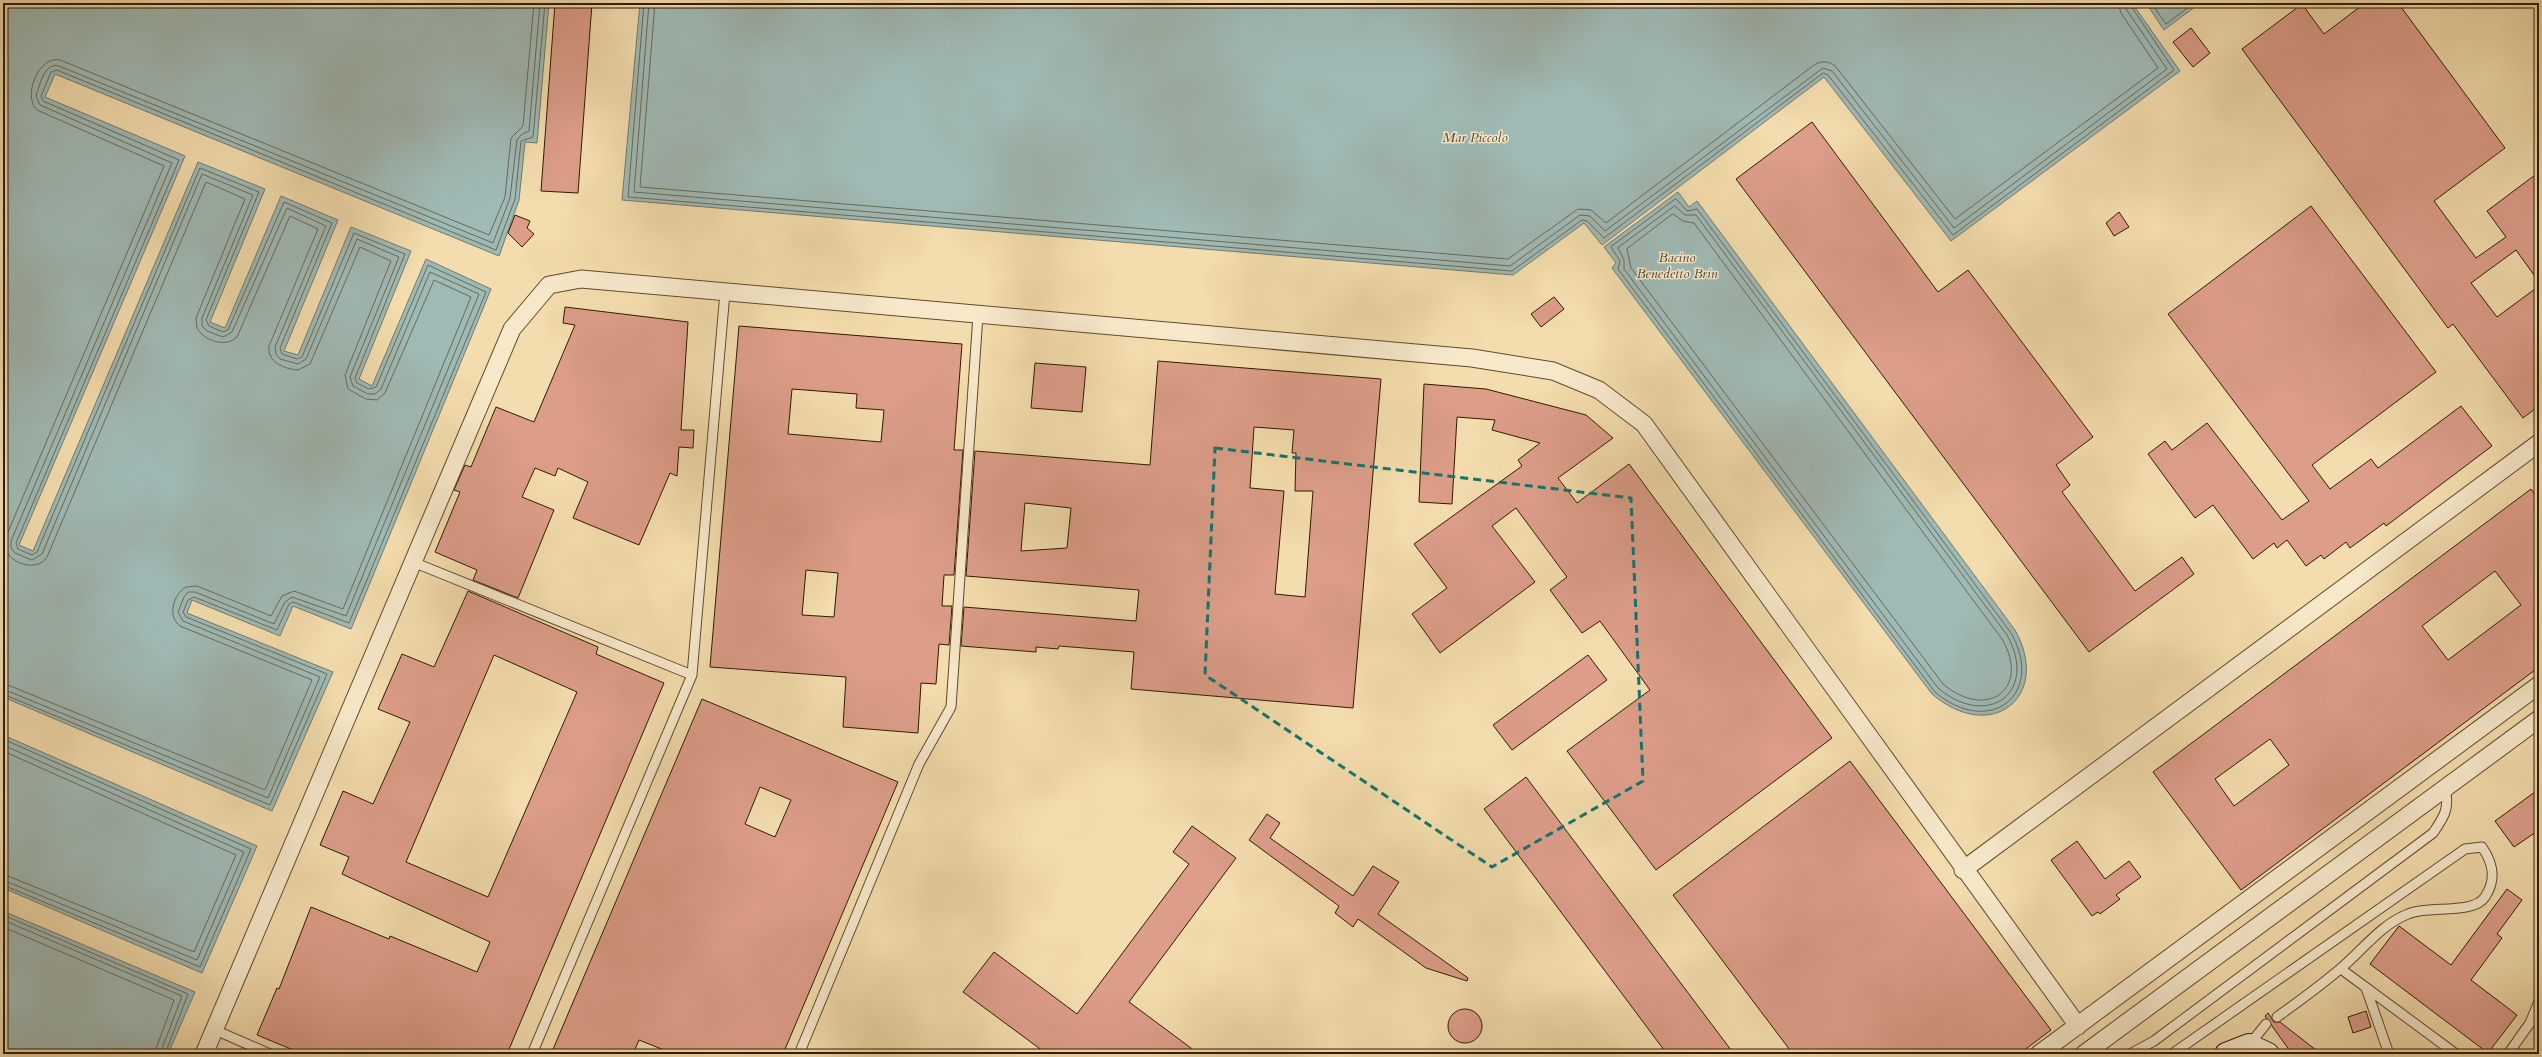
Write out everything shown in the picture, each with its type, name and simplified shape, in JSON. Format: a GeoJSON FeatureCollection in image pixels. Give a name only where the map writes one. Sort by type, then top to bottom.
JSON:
{"type":"FeatureCollection","features":[{"type":"Feature","properties":{"kind":"main road"},"geometry":{"type":"LineString","coordinates":[[2226,1054],[2258,1049]]}},
{"type":"Feature","properties":{"kind":"street"},"geometry":{"type":"LineString","coordinates":[[204,1054],[512,329],[549,285],[581,280],[1472,358],[1553,371],[1600,390],[1644,424],[1963,870],[2078,1026]]}},
{"type":"Feature","properties":{"kind":"street"},"geometry":{"type":"LineString","coordinates":[[1963,870],[2539,444]]}},
{"type":"Feature","properties":{"kind":"street"},"geometry":{"type":"LineString","coordinates":[[2039,1054],[2539,685]]}},
{"type":"Feature","properties":{"kind":"street"},"geometry":{"type":"LineString","coordinates":[[2084,1054],[2539,719]]}},
{"type":"Feature","properties":{"kind":"lane"},"geometry":{"type":"LineString","coordinates":[[532,1054],[692,675],[724,292]]}},
{"type":"Feature","properties":{"kind":"lane"},"geometry":{"type":"LineString","coordinates":[[799,1054],[919,764],[951,707],[978,315]]}},
{"type":"Feature","properties":{"kind":"lane"},"geometry":{"type":"LineString","coordinates":[[413,562],[692,675]]}},
{"type":"Feature","properties":{"kind":"lane"},"geometry":{"type":"LineString","coordinates":[[2130,1054],[2154,1041],[2433,833],[2446,815],[2448,800],[2445,789]]}},
{"type":"Feature","properties":{"kind":"lane"},"geometry":{"type":"LineString","coordinates":[[2172,1054],[2465,849],[2482,847],[2491,860],[2494,877],[2485,897],[2473,907],[2442,908],[2408,913],[2376,934],[2341,969],[2276,1017]]}},
{"type":"Feature","properties":{"kind":"lane"},"geometry":{"type":"LineString","coordinates":[[2341,969],[2456,1054]]}},
{"type":"Feature","properties":{"kind":"lane"},"geometry":{"type":"LineString","coordinates":[[2366,988],[2389,1054]]}},
{"type":"Feature","properties":{"kind":"lane"},"geometry":{"type":"LineString","coordinates":[[2508,1054],[2530,1022],[2539,1001]]}},
{"type":"Feature","properties":{"kind":"lane"},"geometry":{"type":"LineString","coordinates":[[2258,1049],[2266,1024]]}},
{"type":"Feature","properties":{"kind":"lane"},"geometry":{"type":"LineString","coordinates":[[215,1030],[270,1054]]}},
{"type":"Feature","properties":{"kind":"highlighted area"},"geometry":{"type":"Polygon","coordinates":[[[1215,448],[1631,498],[1643,781],[1492,867],[1205,675],[1215,448]]]}},
{"type":"Feature","properties":{"kind":"water"},"geometry":{"type":"Polygon","coordinates":[[[3,3],[549,3],[537,143],[525,142],[519,200],[499,256],[55,74],[45,97],[185,156],[19,545],[33,551],[198,162],[265,189],[210,322],[225,328],[281,196],[338,220],[284,351],[298,355],[351,227],[411,251],[359,379],[372,386],[426,259],[491,289],[351,629],[293,606],[280,636],[192,600],[187,613],[333,672],[272,811],[3,697],[3,3]]]}},
{"type":"Feature","properties":{"kind":"water","name":"Mar Piccolo"},"geometry":{"type":"Polygon","coordinates":[[[640,3],[2132,3],[2180,71],[1951,241],[1824,77],[1602,245],[1584,223],[1513,275],[622,200],[640,3]]]}},
{"type":"Feature","properties":{"kind":"water"},"geometry":{"type":"Polygon","coordinates":[[[2146,3],[2200,3],[2164,30],[2146,3]]]}},
{"type":"Feature","properties":{"kind":"water","name":"Bacino Benedetto Brin"},"geometry":{"type":"Polygon","coordinates":[[[1678,192],[1689,207],[1697,201],[2015,630],[2025,654],[2026,675],[2021,693],[2010,706],[1994,714],[1975,715],[1954,709],[1932,694],[1612,268],[1616,263],[1604,247],[1678,192]]]}},
{"type":"Feature","properties":{"kind":"water"},"geometry":{"type":"Polygon","coordinates":[[[3,735],[257,846],[202,973],[3,888],[3,735]]]}},
{"type":"Feature","properties":{"kind":"water"},"geometry":{"type":"Polygon","coordinates":[[[3,911],[195,992],[168,1054],[3,1054],[3,911]]]}},
{"type":"Feature","properties":{"kind":"building"},"geometry":{"type":"Polygon","coordinates":[[[555,3],[592,3],[578,193],[541,191],[555,3]]]}},
{"type":"Feature","properties":{"kind":"building"},"geometry":{"type":"Polygon","coordinates":[[[2365,3],[2398,3],[2505,148],[2434,201],[2476,258],[2506,237],[2487,211],[2539,172],[2539,282],[2516,250],[2471,283],[2497,317],[2539,286],[2539,406],[2523,418],[2453,324],[2448,328],[2242,49],[2302,4],[2324,34],[2365,3]]]}},
{"type":"Feature","properties":{"kind":"building"},"geometry":{"type":"Polygon","coordinates":[[[2191,28],[2210,53],[2193,67],[2173,42],[2191,28]]]}},
{"type":"Feature","properties":{"kind":"building"},"geometry":{"type":"Polygon","coordinates":[[[1812,122],[1938,292],[1968,270],[2093,437],[2056,465],[2070,485],[2062,492],[2135,591],[2182,557],[2194,574],[2089,652],[1736,179],[1812,122]]]}},
{"type":"Feature","properties":{"kind":"building"},"geometry":{"type":"Polygon","coordinates":[[[2311,206],[2436,372],[2312,465],[2330,489],[2371,459],[2378,468],[2461,406],[2492,446],[2386,526],[2384,523],[2350,548],[2346,542],[2324,559],[2321,555],[2306,566],[2287,540],[2277,548],[2274,543],[2253,559],[2213,505],[2195,518],[2148,454],[2165,441],[2172,450],[2207,423],[2282,520],[2309,501],[2168,314],[2311,206]]]}},
{"type":"Feature","properties":{"kind":"building"},"geometry":{"type":"Polygon","coordinates":[[[2119,212],[2129,227],[2114,236],[2106,223],[2119,212]]]}},
{"type":"Feature","properties":{"kind":"building"},"geometry":{"type":"Polygon","coordinates":[[[515,215],[530,221],[527,228],[534,234],[522,247],[508,233],[515,215]]]}},
{"type":"Feature","properties":{"kind":"building"},"geometry":{"type":"Polygon","coordinates":[[[1554,297],[1564,309],[1541,327],[1531,314],[1554,297]]]}},
{"type":"Feature","properties":{"kind":"building"},"geometry":{"type":"Polygon","coordinates":[[[565,307],[688,322],[681,430],[694,430],[693,448],[679,447],[677,476],[670,473],[639,545],[573,518],[588,482],[558,468],[555,476],[535,468],[522,497],[554,510],[518,598],[473,580],[477,570],[435,552],[460,492],[454,490],[465,465],[471,467],[496,407],[534,422],[575,325],[563,323],[565,307]]]}},
{"type":"Feature","properties":{"kind":"building"},"geometry":{"type":"Polygon","coordinates":[[[739,326],[962,344],[954,450],[963,450],[954,575],[944,575],[942,606],[952,606],[949,645],[939,644],[936,684],[921,683],[918,733],[843,727],[846,677],[710,667],[739,326]],[[792,389],[788,434],[881,442],[884,410],[856,408],[857,394],[792,389]],[[806,570],[802,615],[834,617],[838,573],[806,570]]]}},
{"type":"Feature","properties":{"kind":"building"},"geometry":{"type":"Polygon","coordinates":[[[1158,361],[1381,379],[1353,708],[1131,689],[1134,652],[1059,646],[1058,649],[1036,647],[1036,652],[961,646],[964,607],[1136,621],[1139,590],[966,576],[975,451],[1150,465],[1158,361]],[[1254,427],[1250,488],[1284,491],[1275,594],[1305,597],[1313,491],[1295,491],[1296,453],[1292,453],[1294,430],[1254,427]],[[1025,503],[1021,551],[1067,548],[1071,508],[1025,503]]]}},
{"type":"Feature","properties":{"kind":"building"},"geometry":{"type":"Polygon","coordinates":[[[1035,363],[1086,367],[1082,412],[1031,408],[1035,363]]]}},
{"type":"Feature","properties":{"kind":"building"},"geometry":{"type":"Polygon","coordinates":[[[1424,384],[1486,389],[1586,415],[1613,438],[1558,478],[1577,503],[1629,464],[1832,738],[1656,870],[1567,751],[1650,690],[1600,621],[1582,633],[1550,590],[1567,577],[1516,508],[1492,526],[1535,582],[1440,653],[1412,614],[1447,588],[1414,544],[1522,466],[1518,460],[1540,443],[1492,430],[1495,420],[1457,417],[1452,504],[1419,502],[1424,384]]]}},
{"type":"Feature","properties":{"kind":"building"},"geometry":{"type":"Polygon","coordinates":[[[2531,489],[2539,500],[2539,667],[2241,890],[2153,772],[2531,489]],[[2495,571],[2422,626],[2448,660],[2521,605],[2495,571]],[[2270,739],[2215,779],[2234,806],[2289,765],[2270,739]]]}},
{"type":"Feature","properties":{"kind":"building"},"geometry":{"type":"Polygon","coordinates":[[[468,591],[598,647],[596,654],[664,683],[507,1054],[303,1054],[257,1035],[277,988],[279,989],[311,907],[389,939],[390,936],[477,972],[490,942],[342,874],[349,857],[320,845],[343,791],[373,804],[410,722],[378,709],[402,654],[434,667],[468,591]],[[494,655],[406,862],[488,897],[577,692],[494,655]]]}},
{"type":"Feature","properties":{"kind":"building"},"geometry":{"type":"Polygon","coordinates":[[[1588,655],[1607,680],[1512,750],[1493,725],[1588,655]]]}},
{"type":"Feature","properties":{"kind":"building"},"geometry":{"type":"Polygon","coordinates":[[[702,699],[898,782],[783,1054],[674,1054],[639,1040],[633,1054],[551,1054],[702,699]],[[760,787],[745,824],[775,837],[791,800],[760,787]]]}},
{"type":"Feature","properties":{"kind":"building"},"geometry":{"type":"Polygon","coordinates":[[[1850,761],[2051,1030],[2019,1054],[1793,1054],[1673,895],[1850,761]]]}},
{"type":"Feature","properties":{"kind":"building"},"geometry":{"type":"Polygon","coordinates":[[[1526,777],[1734,1054],[1667,1054],[1484,809],[1526,777]]]}},
{"type":"Feature","properties":{"kind":"building"},"geometry":{"type":"Polygon","coordinates":[[[2539,789],[2539,830],[2514,847],[2495,821],[2539,789]]]}},
{"type":"Feature","properties":{"kind":"building"},"geometry":{"type":"Polygon","coordinates":[[[1267,814],[1280,823],[1270,838],[1353,896],[1373,866],[1399,882],[1378,914],[1468,978],[1467,981],[1426,968],[1358,919],[1353,927],[1335,913],[1339,906],[1249,840],[1267,814]]]}},
{"type":"Feature","properties":{"kind":"building"},"geometry":{"type":"Polygon","coordinates":[[[1192,826],[1236,858],[1129,1002],[1199,1054],[1047,1054],[963,992],[994,952],[1077,1014],[1189,864],[1173,852],[1192,826]]]}},
{"type":"Feature","properties":{"kind":"building"},"geometry":{"type":"Polygon","coordinates":[[[2077,841],[2105,879],[2129,861],[2141,877],[2116,895],[2120,899],[2100,914],[2098,912],[2092,916],[2051,860],[2077,841]]]}},
{"type":"Feature","properties":{"kind":"building"},"geometry":{"type":"Polygon","coordinates":[[[2507,889],[2522,900],[2497,934],[2502,938],[2471,980],[2517,1015],[2488,1053],[2370,964],[2399,926],[2451,965],[2507,889]]]}},
{"type":"Feature","properties":{"kind":"building"},"geometry":{"type":"Polygon","coordinates":[[[1465,1009],[1477,1014],[1482,1026],[1477,1038],[1465,1043],[1453,1038],[1448,1026],[1453,1014],[1465,1009]]]}},
{"type":"Feature","properties":{"kind":"building"},"geometry":{"type":"Polygon","coordinates":[[[2366,1011],[2371,1027],[2353,1033],[2348,1017],[2366,1011]]]}},
{"type":"Feature","properties":{"kind":"building"},"geometry":{"type":"Polygon","coordinates":[[[2268,1013],[2274,1022],[2280,1022],[2321,1054],[2292,1054],[2265,1016],[2268,1013]]]}}]}
